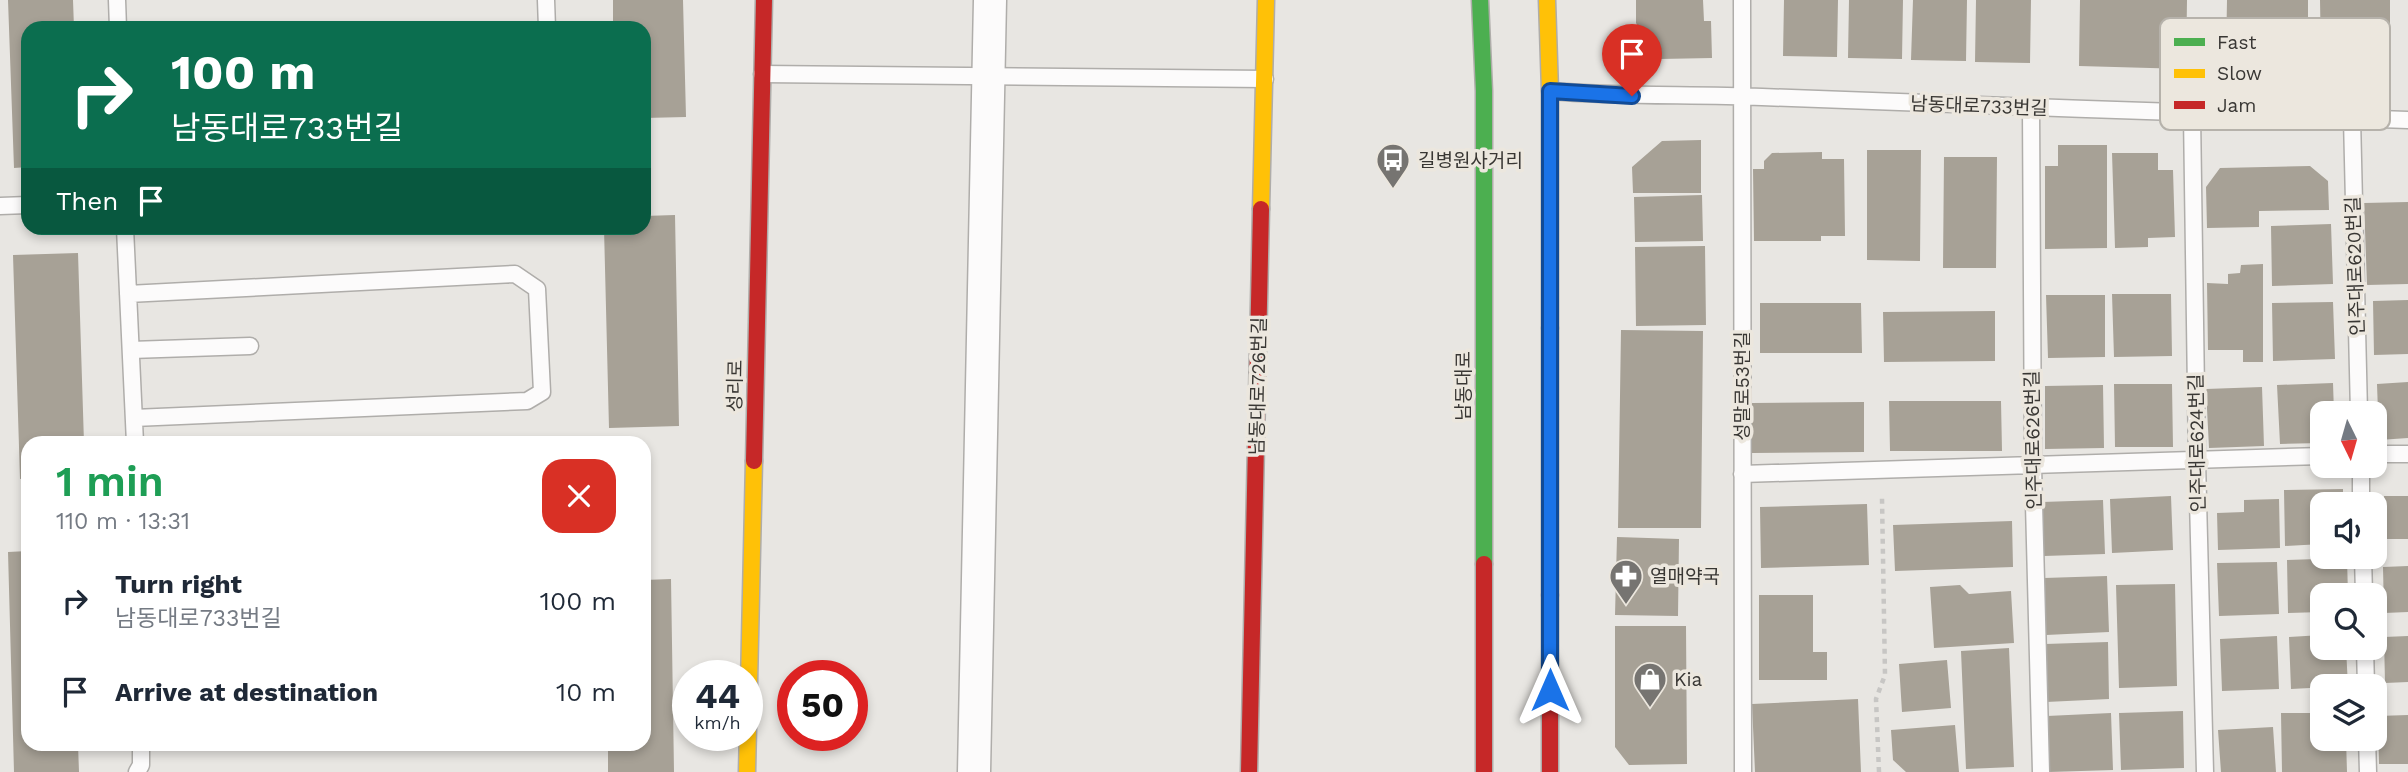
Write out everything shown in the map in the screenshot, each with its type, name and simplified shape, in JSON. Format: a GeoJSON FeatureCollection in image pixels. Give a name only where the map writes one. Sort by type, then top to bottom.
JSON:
{"type":"FeatureCollection","features":[{"type":"Feature","properties":{"kind":"street","name":"성리로"},"geometry":{"type":"LineString","coordinates":[[747,772],[764,0]]}},
{"type":"Feature","properties":{"kind":"street"},"geometry":{"type":"LineString","coordinates":[[974,772],[990,0]]}},
{"type":"Feature","properties":{"kind":"street","name":"남동대로726번길"},"geometry":{"type":"LineString","coordinates":[[1249,772],[1266,0]]}},
{"type":"Feature","properties":{"kind":"street","name":"남동대로"},"geometry":{"type":"LineString","coordinates":[[1480,0],[1484,91],[1484,772]]}},
{"type":"Feature","properties":{"kind":"street"},"geometry":{"type":"LineString","coordinates":[[1548,0],[1550,772]]}},
{"type":"Feature","properties":{"kind":"lane"},"geometry":{"type":"LineString","coordinates":[[117,0],[118,21]]}},
{"type":"Feature","properties":{"kind":"lane"},"geometry":{"type":"LineString","coordinates":[[547,0],[547,21]]}},
{"type":"Feature","properties":{"kind":"lane","name":"성말로53번길"},"geometry":{"type":"LineString","coordinates":[[1742,0],[1743,772]]}},
{"type":"Feature","properties":{"kind":"lane"},"geometry":{"type":"LineString","coordinates":[[762,74],[1265,79]]}},
{"type":"Feature","properties":{"kind":"lane","name":"남동대로733번길"},"geometry":{"type":"LineString","coordinates":[[1550,91],[2160,113]]}},
{"type":"Feature","properties":{"kind":"lane","name":"인주대로626번길"},"geometry":{"type":"LineString","coordinates":[[2031,108],[2033,466],[2041,772]]}},
{"type":"Feature","properties":{"kind":"lane","name":"남동대로733번길"},"geometry":{"type":"LineString","coordinates":[[2390,119],[2408,120]]}},
{"type":"Feature","properties":{"kind":"lane","name":"인주대로624번길"},"geometry":{"type":"LineString","coordinates":[[2192,130],[2205,772]]}},
{"type":"Feature","properties":{"kind":"lane","name":"인주대로620번길"},"geometry":{"type":"LineString","coordinates":[[2351,130],[2359,401]]}},
{"type":"Feature","properties":{"kind":"lane"},"geometry":{"type":"LineString","coordinates":[[0,206],[21,205]]}},
{"type":"Feature","properties":{"kind":"lane"},"geometry":{"type":"LineString","coordinates":[[125,235],[135,436]]}},
{"type":"Feature","properties":{"kind":"lane"},"geometry":{"type":"LineString","coordinates":[[128,294],[515,274],[537,289],[541,392],[527,401],[134,418]]}},
{"type":"Feature","properties":{"kind":"lane"},"geometry":{"type":"LineString","coordinates":[[131,350],[250,346]]}},
{"type":"Feature","properties":{"kind":"lane"},"geometry":{"type":"LineString","coordinates":[[2387,454],[2408,454]]}},
{"type":"Feature","properties":{"kind":"lane"},"geometry":{"type":"LineString","coordinates":[[1742,474],[2310,456]]}},
{"type":"Feature","properties":{"kind":"lane"},"geometry":{"type":"LineString","coordinates":[[137,772],[141,765],[141,751]]}},
{"type":"Feature","properties":{"kind":"lane"},"geometry":{"type":"LineString","coordinates":[[2367,751],[2368,772]]}},
{"type":"Feature","properties":{"kind":"path"},"geometry":{"type":"LineString","coordinates":[[1879,772],[1876,699],[1885,675],[1882,470]]}},
{"type":"Feature","properties":{"kind":"building"},"geometry":{"type":"Polygon","coordinates":[[[8,0],[73,0],[74,21],[21,21],[21,168],[14,168],[8,0]]]}},
{"type":"Feature","properties":{"kind":"building"},"geometry":{"type":"Polygon","coordinates":[[[613,0],[683,0],[686,117],[651,118],[651,21],[613,21],[613,0]]]}},
{"type":"Feature","properties":{"kind":"building"},"geometry":{"type":"Polygon","coordinates":[[[1636,0],[1703,0],[1704,21],[1711,21],[1712,58],[1660,59],[1636,23],[1636,0]]]}},
{"type":"Feature","properties":{"kind":"building"},"geometry":{"type":"Polygon","coordinates":[[[1784,0],[1838,0],[1837,57],[1783,56],[1784,0]]]}},
{"type":"Feature","properties":{"kind":"building"},"geometry":{"type":"Polygon","coordinates":[[[1849,0],[1903,0],[1902,59],[1848,58],[1849,0]]]}},
{"type":"Feature","properties":{"kind":"building"},"geometry":{"type":"Polygon","coordinates":[[[1913,0],[1967,0],[1966,61],[1911,60],[1913,0]]]}},
{"type":"Feature","properties":{"kind":"building"},"geometry":{"type":"Polygon","coordinates":[[[1976,0],[2031,0],[2030,63],[1975,62],[1976,0]]]}},
{"type":"Feature","properties":{"kind":"building"},"geometry":{"type":"Polygon","coordinates":[[[2080,0],[2187,0],[2187,18],[2160,18],[2160,68],[2079,66],[2080,0]]]}},
{"type":"Feature","properties":{"kind":"building"},"geometry":{"type":"Polygon","coordinates":[[[2227,0],[2308,0],[2308,18],[2227,18],[2227,0]]]}},
{"type":"Feature","properties":{"kind":"building"},"geometry":{"type":"Polygon","coordinates":[[[2320,0],[2390,0],[2390,18],[2320,18],[2320,0]]]}},
{"type":"Feature","properties":{"kind":"building"},"geometry":{"type":"Polygon","coordinates":[[[1701,140],[1701,193],[1633,193],[1632,167],[1662,141],[1701,140]]]}},
{"type":"Feature","properties":{"kind":"building"},"geometry":{"type":"Polygon","coordinates":[[[2058,145],[2107,145],[2107,248],[2045,249],[2045,166],[2058,166],[2058,145]]]}},
{"type":"Feature","properties":{"kind":"building"},"geometry":{"type":"Polygon","coordinates":[[[1867,150],[1921,150],[1920,261],[1867,260],[1867,150]]]}},
{"type":"Feature","properties":{"kind":"building"},"geometry":{"type":"Polygon","coordinates":[[[1822,152],[1822,159],[1844,159],[1845,236],[1821,236],[1821,241],[1754,241],[1753,169],[1764,169],[1764,161],[1772,153],[1822,152]]]}},
{"type":"Feature","properties":{"kind":"building"},"geometry":{"type":"Polygon","coordinates":[[[2112,153],[2158,153],[2158,170],[2173,170],[2175,237],[2148,238],[2148,247],[2115,248],[2112,153]]]}},
{"type":"Feature","properties":{"kind":"building"},"geometry":{"type":"Polygon","coordinates":[[[1944,157],[1997,157],[1996,268],[1943,268],[1944,157]]]}},
{"type":"Feature","properties":{"kind":"building"},"geometry":{"type":"Polygon","coordinates":[[[2310,166],[2328,181],[2329,210],[2259,211],[2259,227],[2207,228],[2206,187],[2220,168],[2310,166]]]}},
{"type":"Feature","properties":{"kind":"building"},"geometry":{"type":"Polygon","coordinates":[[[1702,195],[1703,241],[1635,242],[1634,197],[1702,195]]]}},
{"type":"Feature","properties":{"kind":"building"},"geometry":{"type":"Polygon","coordinates":[[[2408,202],[2408,284],[2367,285],[2364,203],[2408,202]]]}},
{"type":"Feature","properties":{"kind":"building"},"geometry":{"type":"Polygon","coordinates":[[[675,215],[679,426],[609,428],[604,235],[651,235],[651,216],[675,215]]]}},
{"type":"Feature","properties":{"kind":"building"},"geometry":{"type":"Polygon","coordinates":[[[2331,224],[2333,284],[2272,286],[2271,226],[2331,224]]]}},
{"type":"Feature","properties":{"kind":"building"},"geometry":{"type":"Polygon","coordinates":[[[1705,246],[1706,325],[1636,326],[1635,247],[1705,246]]]}},
{"type":"Feature","properties":{"kind":"building"},"geometry":{"type":"Polygon","coordinates":[[[78,253],[84,436],[21,436],[20,479],[13,255],[78,253]]]}},
{"type":"Feature","properties":{"kind":"building"},"geometry":{"type":"Polygon","coordinates":[[[2263,264],[2263,362],[2243,362],[2243,350],[2208,350],[2207,283],[2228,284],[2228,274],[2240,273],[2241,265],[2263,264]]]}},
{"type":"Feature","properties":{"kind":"building"},"geometry":{"type":"Polygon","coordinates":[[[2112,294],[2171,294],[2172,356],[2114,357],[2112,294]]]}},
{"type":"Feature","properties":{"kind":"building"},"geometry":{"type":"Polygon","coordinates":[[[2046,295],[2105,295],[2105,357],[2048,358],[2046,295]]]}},
{"type":"Feature","properties":{"kind":"building"},"geometry":{"type":"Polygon","coordinates":[[[2408,300],[2408,354],[2374,355],[2373,301],[2408,300]]]}},
{"type":"Feature","properties":{"kind":"building"},"geometry":{"type":"Polygon","coordinates":[[[2333,302],[2335,359],[2273,361],[2272,303],[2333,302]]]}},
{"type":"Feature","properties":{"kind":"building"},"geometry":{"type":"Polygon","coordinates":[[[1760,303],[1861,303],[1862,353],[1760,353],[1760,303]]]}},
{"type":"Feature","properties":{"kind":"building"},"geometry":{"type":"Polygon","coordinates":[[[1995,311],[1995,361],[1884,362],[1883,312],[1995,311]]]}},
{"type":"Feature","properties":{"kind":"building"},"geometry":{"type":"Polygon","coordinates":[[[1621,330],[1703,331],[1701,528],[1618,528],[1621,330]]]}},
{"type":"Feature","properties":{"kind":"building"},"geometry":{"type":"Polygon","coordinates":[[[2408,382],[2408,438],[2387,439],[2387,401],[2378,401],[2377,384],[2408,382]]]}},
{"type":"Feature","properties":{"kind":"building"},"geometry":{"type":"Polygon","coordinates":[[[2333,383],[2334,401],[2310,401],[2310,443],[2280,444],[2277,385],[2333,383]]]}},
{"type":"Feature","properties":{"kind":"building"},"geometry":{"type":"Polygon","coordinates":[[[2114,384],[2172,384],[2173,447],[2115,447],[2114,384]]]}},
{"type":"Feature","properties":{"kind":"building"},"geometry":{"type":"Polygon","coordinates":[[[2103,385],[2104,448],[2045,449],[2045,386],[2103,385]]]}},
{"type":"Feature","properties":{"kind":"building"},"geometry":{"type":"Polygon","coordinates":[[[2262,387],[2264,446],[2209,448],[2206,389],[2262,387]]]}},
{"type":"Feature","properties":{"kind":"building"},"geometry":{"type":"Polygon","coordinates":[[[1889,401],[2001,401],[2002,451],[1890,451],[1889,401]]]}},
{"type":"Feature","properties":{"kind":"building"},"geometry":{"type":"Polygon","coordinates":[[[1864,402],[1864,452],[1752,453],[1752,403],[1864,402]]]}},
{"type":"Feature","properties":{"kind":"building"},"geometry":{"type":"Polygon","coordinates":[[[2343,489],[2343,492],[2310,492],[2310,545],[2285,546],[2284,490],[2343,489]]]}},
{"type":"Feature","properties":{"kind":"building"},"geometry":{"type":"Polygon","coordinates":[[[2171,496],[2173,550],[2112,553],[2110,499],[2171,496]]]}},
{"type":"Feature","properties":{"kind":"building"},"geometry":{"type":"Polygon","coordinates":[[[2387,496],[2408,496],[2408,539],[2387,539],[2387,496]]]}},
{"type":"Feature","properties":{"kind":"building"},"geometry":{"type":"Polygon","coordinates":[[[2279,499],[2280,548],[2218,550],[2217,513],[2244,512],[2244,500],[2279,499]]]}},
{"type":"Feature","properties":{"kind":"building"},"geometry":{"type":"Polygon","coordinates":[[[2103,500],[2105,554],[2044,556],[2042,502],[2103,500]]]}},
{"type":"Feature","properties":{"kind":"building"},"geometry":{"type":"Polygon","coordinates":[[[1867,504],[1869,565],[1761,568],[1760,507],[1867,504]]]}},
{"type":"Feature","properties":{"kind":"building"},"geometry":{"type":"Polygon","coordinates":[[[2012,521],[2013,567],[1895,571],[1893,525],[2012,521]]]}},
{"type":"Feature","properties":{"kind":"building"},"geometry":{"type":"Polygon","coordinates":[[[1617,537],[1679,539],[1678,616],[1615,615],[1617,537]]]}},
{"type":"Feature","properties":{"kind":"building"},"geometry":{"type":"Polygon","coordinates":[[[21,551],[21,751],[78,751],[79,772],[14,772],[8,552],[21,551]]]}},
{"type":"Feature","properties":{"kind":"building"},"geometry":{"type":"Polygon","coordinates":[[[2310,559],[2310,569],[2347,569],[2348,583],[2310,583],[2310,612],[2288,613],[2287,560],[2310,559]]]}},
{"type":"Feature","properties":{"kind":"building"},"geometry":{"type":"Polygon","coordinates":[[[2277,562],[2279,614],[2219,616],[2217,563],[2277,562]]]}},
{"type":"Feature","properties":{"kind":"building"},"geometry":{"type":"Polygon","coordinates":[[[2408,566],[2408,612],[2387,613],[2387,583],[2383,583],[2383,569],[2408,566]]]}},
{"type":"Feature","properties":{"kind":"building"},"geometry":{"type":"Polygon","coordinates":[[[2107,576],[2109,632],[2046,635],[2044,578],[2107,576]]]}},
{"type":"Feature","properties":{"kind":"building"},"geometry":{"type":"Polygon","coordinates":[[[671,579],[674,772],[608,772],[608,751],[651,751],[651,580],[671,579]]]}},
{"type":"Feature","properties":{"kind":"building"},"geometry":{"type":"Polygon","coordinates":[[[2175,584],[2177,686],[2119,688],[2116,585],[2175,584]]]}},
{"type":"Feature","properties":{"kind":"building"},"geometry":{"type":"Polygon","coordinates":[[[1960,585],[1969,594],[2011,591],[2014,643],[1934,648],[1930,587],[1960,585]]]}},
{"type":"Feature","properties":{"kind":"building"},"geometry":{"type":"Polygon","coordinates":[[[1759,595],[1813,595],[1813,652],[1827,652],[1827,680],[1759,680],[1759,595]]]}},
{"type":"Feature","properties":{"kind":"building"},"geometry":{"type":"Polygon","coordinates":[[[1615,626],[1686,626],[1687,764],[1629,765],[1615,747],[1615,626]]]}},
{"type":"Feature","properties":{"kind":"building"},"geometry":{"type":"Polygon","coordinates":[[[2277,636],[2279,689],[2222,691],[2220,639],[2277,636]]]}},
{"type":"Feature","properties":{"kind":"building"},"geometry":{"type":"Polygon","coordinates":[[[2310,636],[2310,660],[2347,660],[2347,674],[2310,674],[2310,688],[2291,689],[2289,637],[2310,636]]]}},
{"type":"Feature","properties":{"kind":"building"},"geometry":{"type":"Polygon","coordinates":[[[2408,636],[2408,682],[2387,683],[2384,660],[2387,660],[2387,637],[2408,636]]]}},
{"type":"Feature","properties":{"kind":"building"},"geometry":{"type":"Polygon","coordinates":[[[2108,642],[2109,699],[2046,702],[2045,644],[2108,642]]]}},
{"type":"Feature","properties":{"kind":"building"},"geometry":{"type":"Polygon","coordinates":[[[2009,648],[2014,767],[1966,769],[1961,651],[2009,648]]]}},
{"type":"Feature","properties":{"kind":"building"},"geometry":{"type":"Polygon","coordinates":[[[1947,660],[1951,708],[1902,712],[1899,664],[1947,660]]]}},
{"type":"Feature","properties":{"kind":"building"},"geometry":{"type":"Polygon","coordinates":[[[1858,699],[1861,772],[1755,772],[1752,704],[1858,699]]]}},
{"type":"Feature","properties":{"kind":"building"},"geometry":{"type":"Polygon","coordinates":[[[2183,711],[2184,768],[2121,770],[2119,713],[2183,711]]]}},
{"type":"Feature","properties":{"kind":"building"},"geometry":{"type":"Polygon","coordinates":[[[2111,713],[2113,770],[2049,772],[2047,716],[2111,713]]]}},
{"type":"Feature","properties":{"kind":"building"},"geometry":{"type":"Polygon","coordinates":[[[2281,713],[2310,713],[2310,751],[2346,751],[2347,772],[2282,772],[2281,713]]]}},
{"type":"Feature","properties":{"kind":"building"},"geometry":{"type":"Polygon","coordinates":[[[2408,715],[2408,764],[2379,764],[2379,751],[2387,751],[2387,716],[2408,715]]]}},
{"type":"Feature","properties":{"kind":"building"},"geometry":{"type":"Polygon","coordinates":[[[1955,725],[1959,772],[1906,772],[1893,760],[1891,730],[1955,725]]]}},
{"type":"Feature","properties":{"kind":"building"},"geometry":{"type":"Polygon","coordinates":[[[2273,727],[2276,772],[2221,772],[2218,730],[2273,727]]]}},
{"type":"Feature","properties":{"kind":"traffic: fast"},"geometry":{"type":"LineString","coordinates":[[1480,0],[1484,91],[1484,564]]}},
{"type":"Feature","properties":{"kind":"traffic: fast"},"geometry":{"type":"LineString","coordinates":[[1550,328],[1550,595]]}},
{"type":"Feature","properties":{"kind":"traffic: slow"},"geometry":{"type":"LineString","coordinates":[[1261,209],[1266,0]]}},
{"type":"Feature","properties":{"kind":"traffic: slow"},"geometry":{"type":"LineString","coordinates":[[1547,0],[1550,91],[1550,328]]}},
{"type":"Feature","properties":{"kind":"traffic: slow"},"geometry":{"type":"LineString","coordinates":[[747,772],[754,461]]}},
{"type":"Feature","properties":{"kind":"traffic: jam"},"geometry":{"type":"LineString","coordinates":[[754,461],[764,0]]}},
{"type":"Feature","properties":{"kind":"traffic: jam"},"geometry":{"type":"LineString","coordinates":[[1249,772],[1261,209]]}},
{"type":"Feature","properties":{"kind":"traffic: jam"},"geometry":{"type":"LineString","coordinates":[[1484,564],[1484,772]]}},
{"type":"Feature","properties":{"kind":"traffic: jam"},"geometry":{"type":"LineString","coordinates":[[1550,595],[1550,772]]}},
{"type":"Feature","properties":{"kind":"place","name":"길병원사거리"},"geometry":{"type":"Point","coordinates":[1393,190]}},
{"type":"Feature","properties":{"kind":"place","name":"열매약국"},"geometry":{"type":"Point","coordinates":[1626,606]}},
{"type":"Feature","properties":{"kind":"place","name":"Kia"},"geometry":{"type":"Point","coordinates":[1650,709]}},
{"type":"Feature","properties":{"kind":"route"},"geometry":{"type":"LineString","coordinates":[[1550,690],[1550,91],[1632,96]]}}]}
